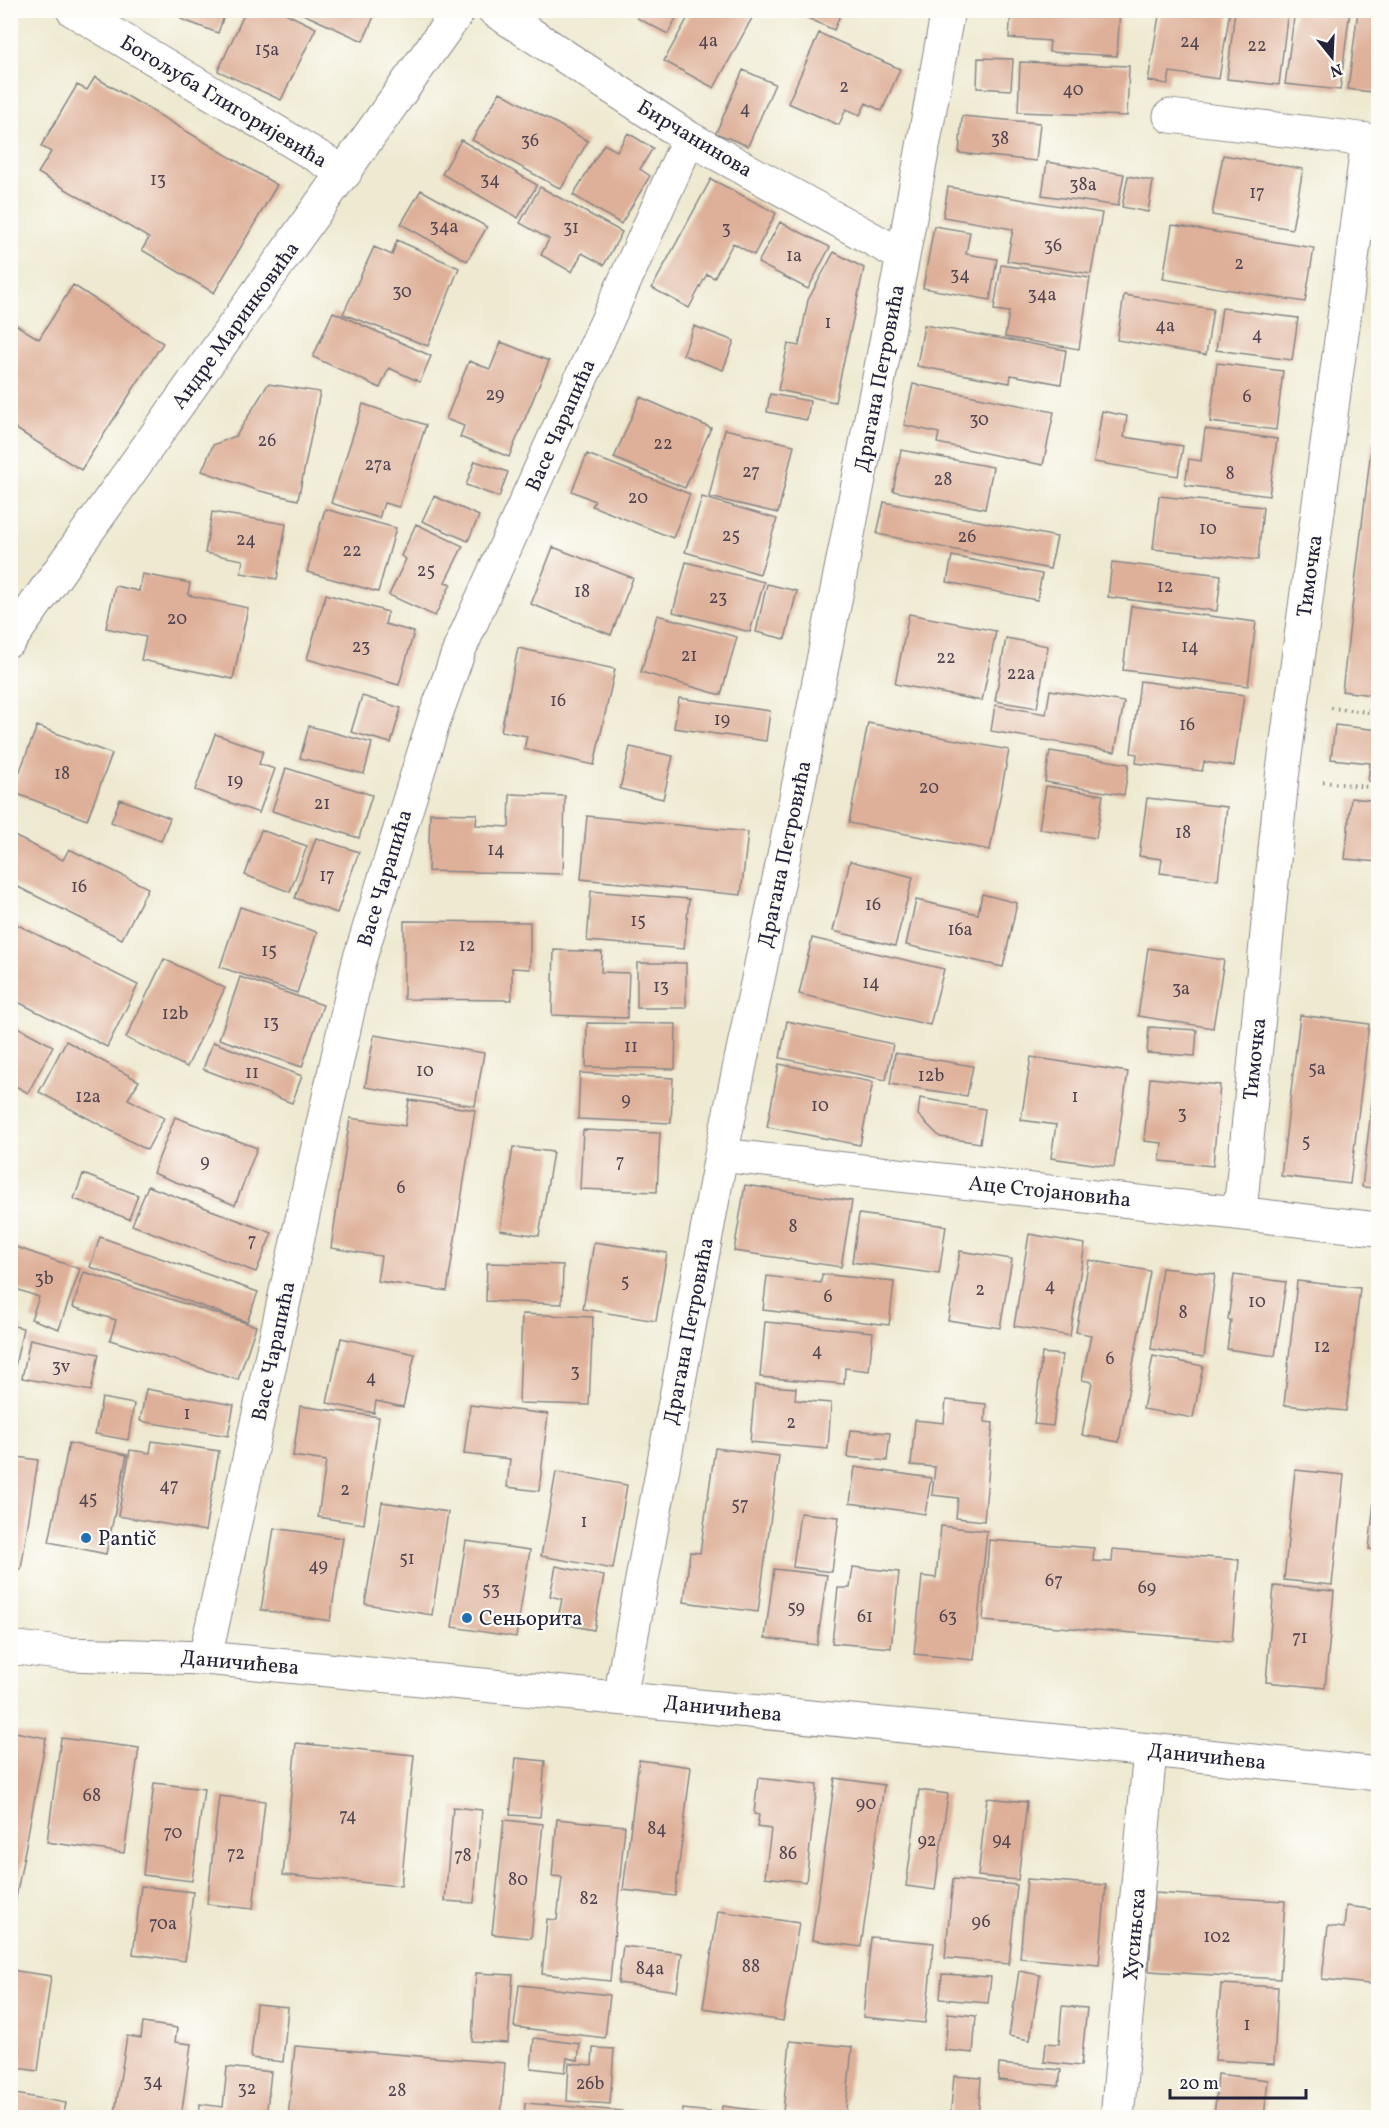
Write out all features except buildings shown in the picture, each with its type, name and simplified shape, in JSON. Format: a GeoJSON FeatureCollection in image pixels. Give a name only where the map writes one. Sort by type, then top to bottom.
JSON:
{"type":"FeatureCollection","features":[{"type":"Feature","properties":{"kind":"street","name":"Богољуба Глигоријевића"},"geometry":{"type":"LineString","coordinates":[[73,10],[345,173]]}},
{"type":"Feature","properties":{"kind":"street","name":"Андре Маринковића"},"geometry":{"type":"LineString","coordinates":[[10,640],[459,10]]}},
{"type":"Feature","properties":{"kind":"street","name":"Бирчанинова"},"geometry":{"type":"LineString","coordinates":[[494,10],[689,138],[903,256]]}},
{"type":"Feature","properties":{"kind":"street","name":"Драгана Петровића"},"geometry":{"type":"LineString","coordinates":[[620,1698],[721,1155],[796,798],[903,256],[948,10]]}},
{"type":"Feature","properties":{"kind":"street","name":"Тимочка"},"geometry":{"type":"LineString","coordinates":[[1170,116],[1373,140],[1282,778],[1240,1212]]}},
{"type":"Feature","properties":{"kind":"street","name":"Васе Чарапића"},"geometry":{"type":"LineString","coordinates":[[205,1658],[359,961],[411,791],[460,648],[689,138]]}},
{"type":"Feature","properties":{"kind":"street","name":"Аце Стојановића"},"geometry":{"type":"LineString","coordinates":[[721,1155],[1378,1229]]}},
{"type":"Feature","properties":{"kind":"street","name":"Даничићева"},"geometry":{"type":"LineString","coordinates":[[10,1647],[68,1654],[205,1658],[1378,1774]]}},
{"type":"Feature","properties":{"kind":"street","name":"Даничићева"},"geometry":{"type":"LineString","coordinates":[[10,1666],[68,1654]]}},
{"type":"Feature","properties":{"kind":"street","name":"Хусињска"},"geometry":{"type":"LineString","coordinates":[[1117,2118],[1150,1750]]}},
{"type":"Feature","properties":{"kind":"path"},"geometry":{"type":"LineString","coordinates":[[1282,778],[1378,788]]}},
{"type":"Feature","properties":{"kind":"place","name":"Pantič"},"geometry":{"type":"Point","coordinates":[86,1538]}},
{"type":"Feature","properties":{"kind":"place","name":"Сеньорита"},"geometry":{"type":"Point","coordinates":[467,1618]}}]}
